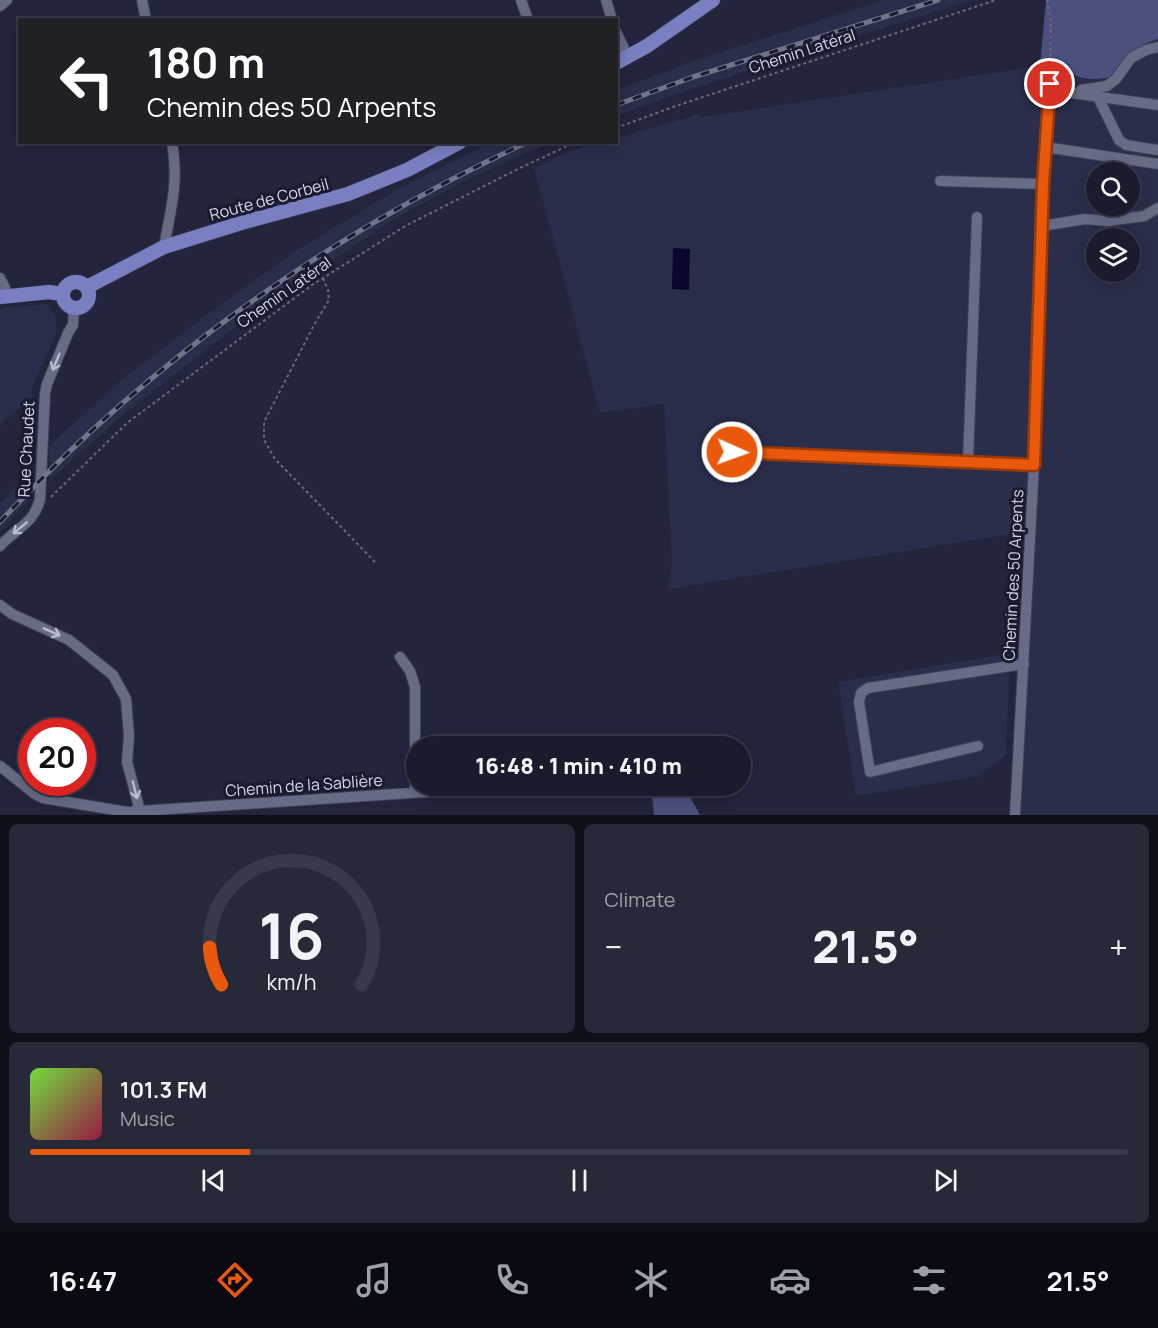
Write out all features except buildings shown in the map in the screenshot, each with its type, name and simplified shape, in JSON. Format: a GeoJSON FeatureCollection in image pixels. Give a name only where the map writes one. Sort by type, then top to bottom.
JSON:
{"type":"FeatureCollection","features":[{"type":"Feature","properties":{"kind":"main road"},"geometry":{"type":"LineString","coordinates":[[622,60],[713,0]]}},
{"type":"Feature","properties":{"kind":"main road","name":"Route de Corbeil"},"geometry":{"type":"LineString","coordinates":[[87,287],[164,247],[348,194],[407,170],[456,144]]}},
{"type":"Feature","properties":{"kind":"main road"},"geometry":{"type":"LineString","coordinates":[[72,282],[80,282],[87,287],[89,295],[86,303],[74,308],[67,305],[62,294],[65,286],[72,282]]}},
{"type":"Feature","properties":{"kind":"main road"},"geometry":{"type":"LineString","coordinates":[[3,296],[49,292],[62,294]]}},
{"type":"Feature","properties":{"kind":"street"},"geometry":{"type":"LineString","coordinates":[[0,6],[7,0]]}},
{"type":"Feature","properties":{"kind":"street"},"geometry":{"type":"LineString","coordinates":[[142,0],[146,18]]}},
{"type":"Feature","properties":{"kind":"street"},"geometry":{"type":"LineString","coordinates":[[521,0],[527,18]]}},
{"type":"Feature","properties":{"kind":"street"},"geometry":{"type":"LineString","coordinates":[[606,0],[611,18]]}},
{"type":"Feature","properties":{"kind":"street"},"geometry":{"type":"LineString","coordinates":[[618,41],[622,60]]}},
{"type":"Feature","properties":{"kind":"street"},"geometry":{"type":"LineString","coordinates":[[1071,92],[1107,86],[1116,79],[1131,58],[1158,47]]}},
{"type":"Feature","properties":{"kind":"street"},"geometry":{"type":"LineString","coordinates":[[1050,87],[1158,105]]}},
{"type":"Feature","properties":{"kind":"street","name":"Chemin des 50 Arpents"},"geometry":{"type":"LineString","coordinates":[[1015,815],[1034,465],[1043,184],[1050,87]]}},
{"type":"Feature","properties":{"kind":"street"},"geometry":{"type":"LineString","coordinates":[[1097,95],[1119,140],[1126,145],[1158,150]]}},
{"type":"Feature","properties":{"kind":"street"},"geometry":{"type":"LineString","coordinates":[[164,247],[174,200],[172,144]]}},
{"type":"Feature","properties":{"kind":"street"},"geometry":{"type":"LineString","coordinates":[[1045,147],[1158,164]]}},
{"type":"Feature","properties":{"kind":"street"},"geometry":{"type":"LineString","coordinates":[[940,181],[1043,184]]}},
{"type":"Feature","properties":{"kind":"street"},"geometry":{"type":"LineString","coordinates":[[1042,226],[1085,219],[1108,221],[1144,216],[1158,208]]}},
{"type":"Feature","properties":{"kind":"street"},"geometry":{"type":"LineString","coordinates":[[968,462],[977,217]]}},
{"type":"Feature","properties":{"kind":"street"},"geometry":{"type":"LineString","coordinates":[[0,278],[5,288],[3,296]]}},
{"type":"Feature","properties":{"kind":"street","name":"Rue Chaudet"},"geometry":{"type":"LineString","coordinates":[[0,546],[31,519],[38,509],[45,393],[55,363],[73,325],[74,308]]}},
{"type":"Feature","properties":{"kind":"street"},"geometry":{"type":"LineString","coordinates":[[732,452],[1034,465]]}},
{"type":"Feature","properties":{"kind":"street"},"geometry":{"type":"LineString","coordinates":[[0,605],[12,614],[69,640],[113,675],[126,699],[129,736],[127,762],[141,813]]}},
{"type":"Feature","properties":{"kind":"street"},"geometry":{"type":"LineString","coordinates":[[400,657],[410,671],[415,687],[415,736]]}},
{"type":"Feature","properties":{"kind":"street"},"geometry":{"type":"LineString","coordinates":[[978,746],[870,772],[859,702],[861,693],[868,688],[1024,664]]}},
{"type":"Feature","properties":{"kind":"street","name":"Chemin de la Sablière"},"geometry":{"type":"LineString","coordinates":[[0,766],[35,794],[44,798],[141,813],[406,793]]}},
{"type":"Feature","properties":{"kind":"path","name":"Chemin Latéral"},"geometry":{"type":"LineString","coordinates":[[618,127],[684,103],[996,0]]}},
{"type":"Feature","properties":{"kind":"path"},"geometry":{"type":"LineString","coordinates":[[1047,0],[1052,21],[1049,60],[1050,87]]}},
{"type":"Feature","properties":{"kind":"path","name":"Chemin Latéral"},"geometry":{"type":"LineString","coordinates":[[38,509],[128,423],[209,360],[323,278],[407,225],[572,144]]}},
{"type":"Feature","properties":{"kind":"path"},"geometry":{"type":"LineString","coordinates":[[323,278],[329,300],[308,335],[264,422],[264,440],[275,459],[377,564]]}},
{"type":"Feature","properties":{"kind":"shaded area"},"geometry":{"type":"Polygon","coordinates":[[[884,0],[972,0],[673,95],[618,116],[618,90],[696,60],[884,0]]]}},
{"type":"Feature","properties":{"kind":"shaded area"},"geometry":{"type":"Polygon","coordinates":[[[1046,0],[1158,0],[1158,39],[1131,53],[1111,77],[1084,78],[1061,68],[1043,72],[1040,66],[1046,0]]]}},
{"type":"Feature","properties":{"kind":"shaded area"},"geometry":{"type":"Polygon","coordinates":[[[1158,39],[1158,815],[1013,815],[1018,631],[1030,531],[668,589],[672,563],[664,404],[600,413],[534,168],[569,151],[596,144],[618,144],[618,138],[699,114],[703,117],[1040,66],[1043,72],[1061,68],[1076,77],[1111,77],[1128,55],[1143,44],[1158,39]]]}},
{"type":"Feature","properties":{"kind":"shaded area"},"geometry":{"type":"Polygon","coordinates":[[[488,144],[547,144],[465,181],[401,215],[260,308],[118,419],[50,481],[49,446],[118,383],[206,315],[297,250],[396,190],[488,144]]]}},
{"type":"Feature","properties":{"kind":"shaded area"},"geometry":{"type":"Polygon","coordinates":[[[673,248],[690,249],[689,290],[672,289],[673,248]]]}},
{"type":"Feature","properties":{"kind":"shaded area"},"geometry":{"type":"Polygon","coordinates":[[[47,304],[56,317],[56,334],[31,390],[32,397],[0,425],[0,308],[47,304]]]}},
{"type":"Feature","properties":{"kind":"shaded area"},"geometry":{"type":"Polygon","coordinates":[[[29,473],[33,494],[0,532],[0,503],[29,473]]]}},
{"type":"Feature","properties":{"kind":"shaded area"},"geometry":{"type":"Polygon","coordinates":[[[1010,653],[1006,755],[978,776],[856,796],[838,682],[1010,653]]]}},
{"type":"Feature","properties":{"kind":"shaded area"},"geometry":{"type":"Polygon","coordinates":[[[652,796],[690,796],[700,815],[654,815],[652,796]]]}},
{"type":"Feature","properties":{"kind":"railway"},"geometry":{"type":"LineString","coordinates":[[618,104],[693,77],[938,0]]}},
{"type":"Feature","properties":{"kind":"railway"},"geometry":{"type":"LineString","coordinates":[[0,522],[57,463],[117,408],[180,355],[245,306],[313,260],[383,217],[524,144]]}},
{"type":"Feature","properties":{"kind":"route"},"geometry":{"type":"LineString","coordinates":[[732,452],[1034,465],[1043,184],[1050,84]]}}]}
